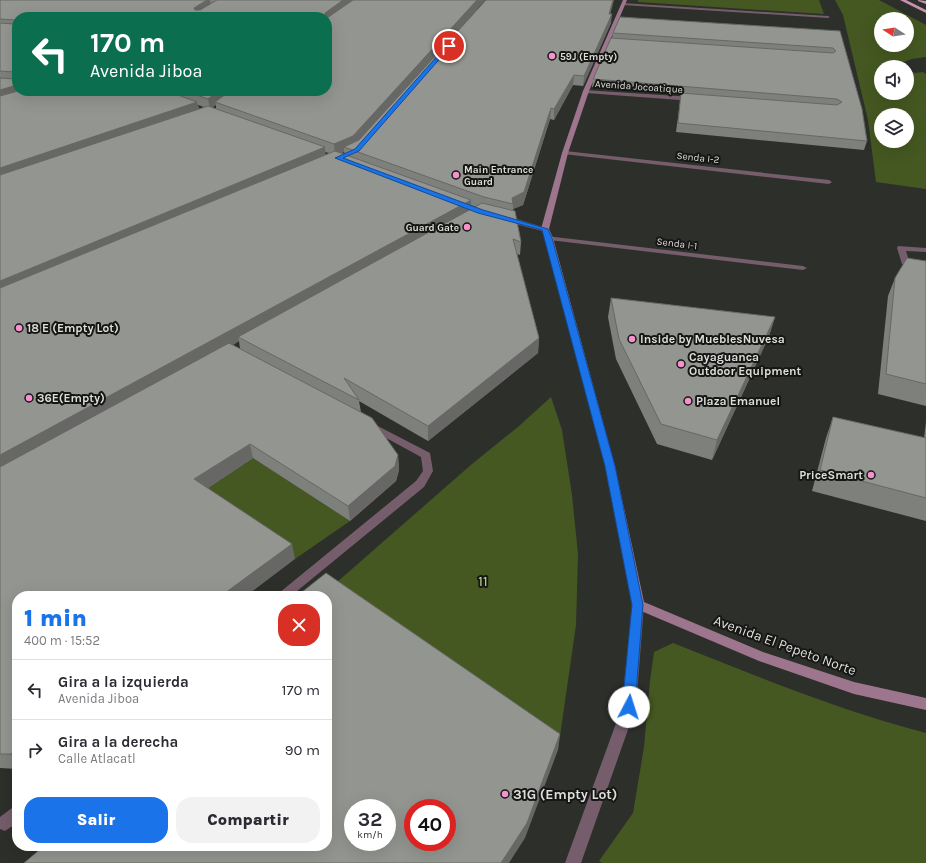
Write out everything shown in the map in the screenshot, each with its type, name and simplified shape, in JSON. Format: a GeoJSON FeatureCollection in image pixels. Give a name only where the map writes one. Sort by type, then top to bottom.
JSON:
{"type":"FeatureCollection","features":[{"type":"Feature","properties":{"kind":"highway"},"geometry":{"type":"LineString","coordinates":[[902,0],[926,12]]}},
{"type":"Feature","properties":{"kind":"highway"},"geometry":{"type":"LineString","coordinates":[[920,0],[926,3]]}},
{"type":"Feature","properties":{"kind":"main road"},"geometry":{"type":"LineString","coordinates":[[624,2],[611,42],[586,91],[565,153],[545,229],[610,466],[638,605]]}},
{"type":"Feature","properties":{"kind":"main road","name":"Avenida El Pepeto Norte"},"geometry":{"type":"LineString","coordinates":[[638,605],[760,656],[854,688],[926,704]]}},
{"type":"Feature","properties":{"kind":"street"},"geometry":{"type":"LineString","coordinates":[[624,2],[642,5],[828,17]]}},
{"type":"Feature","properties":{"kind":"street","name":"Avenida Jocoatique"},"geometry":{"type":"LineString","coordinates":[[586,91],[701,100]]}},
{"type":"Feature","properties":{"kind":"street","name":"Senda I-2"},"geometry":{"type":"LineString","coordinates":[[565,153],[829,182]]}},
{"type":"Feature","properties":{"kind":"street"},"geometry":{"type":"LineString","coordinates":[[494,215],[545,229]]}},
{"type":"Feature","properties":{"kind":"street","name":"Senda I-1"},"geometry":{"type":"LineString","coordinates":[[548,238],[803,268]]}},
{"type":"Feature","properties":{"kind":"street"},"geometry":{"type":"LineString","coordinates":[[906,264],[901,248],[926,250]]}},
{"type":"Feature","properties":{"kind":"street"},"geometry":{"type":"LineString","coordinates":[[289,591],[420,484],[428,471],[426,455],[364,422]]}},
{"type":"Feature","properties":{"kind":"street"},"geometry":{"type":"LineString","coordinates":[[573,863],[629,707],[638,605]]}},
{"type":"Feature","properties":{"kind":"green space"},"geometry":{"type":"Polygon","coordinates":[[[638,0],[819,0],[824,14],[638,2],[638,0]]]}},
{"type":"Feature","properties":{"kind":"green space"},"geometry":{"type":"Polygon","coordinates":[[[835,0],[879,0],[902,12],[874,12],[874,52],[914,52],[914,19],[926,25],[926,57],[909,60],[874,60],[874,100],[914,100],[914,72],[923,72],[926,74],[926,189],[876,182],[868,120],[843,15],[835,0]]]}},
{"type":"Feature","properties":{"kind":"green space","name":"11"},"geometry":{"type":"Polygon","coordinates":[[[551,397],[562,430],[572,495],[578,554],[576,625],[558,750],[517,719],[332,593],[332,591],[328,590],[472,464],[519,426],[551,397]]]}},
{"type":"Feature","properties":{"kind":"green space"},"geometry":{"type":"Polygon","coordinates":[[[253,458],[350,521],[295,559],[199,494],[253,458]]]}},
{"type":"Feature","properties":{"kind":"green space"},"geometry":{"type":"Polygon","coordinates":[[[673,643],[830,703],[861,714],[926,733],[926,863],[602,863],[599,861],[633,813],[644,747],[654,652],[673,643]]]}},
{"type":"Feature","properties":{"kind":"building"},"geometry":{"type":"Polygon","coordinates":[[[0,0],[207,0],[194,8],[195,10],[200,10],[217,0],[343,0],[326,12],[12,12],[12,20],[0,19],[0,0]]]}},
{"type":"Feature","properties":{"kind":"building"},"geometry":{"type":"Polygon","coordinates":[[[353,0],[477,0],[353,136],[334,144],[215,102],[223,96],[332,96],[332,15],[353,0]]]}},
{"type":"Feature","properties":{"kind":"building"},"geometry":{"type":"Polygon","coordinates":[[[486,0],[613,0],[609,14],[612,14],[584,76],[574,75],[554,109],[551,108],[524,192],[512,198],[513,204],[484,197],[344,147],[359,140],[486,0]]]}},
{"type":"Feature","properties":{"kind":"building"},"geometry":{"type":"Polygon","coordinates":[[[620,17],[840,31],[862,109],[867,141],[678,123],[681,93],[837,105],[842,102],[837,99],[593,79],[611,38],[833,53],[836,51],[833,48],[613,33],[620,17]]]}},
{"type":"Feature","properties":{"kind":"building"},"geometry":{"type":"Polygon","coordinates":[[[0,23],[12,24],[12,72],[0,71],[0,23]]]}},
{"type":"Feature","properties":{"kind":"building"},"geometry":{"type":"Polygon","coordinates":[[[0,78],[12,79],[12,86],[0,90],[0,78]]]}},
{"type":"Feature","properties":{"kind":"building"},"geometry":{"type":"Polygon","coordinates":[[[12,93],[12,96],[181,96],[197,102],[0,168],[0,96],[12,93]]]}},
{"type":"Feature","properties":{"kind":"building"},"geometry":{"type":"Polygon","coordinates":[[[200,96],[212,96],[208,99],[200,96]]]}},
{"type":"Feature","properties":{"kind":"building"},"geometry":{"type":"Polygon","coordinates":[[[208,106],[325,147],[0,281],[0,175],[208,106]]]}},
{"type":"Feature","properties":{"kind":"building"},"geometry":{"type":"Polygon","coordinates":[[[335,151],[471,200],[0,455],[0,288],[335,151]]]}},
{"type":"Feature","properties":{"kind":"building"},"geometry":{"type":"Polygon","coordinates":[[[482,203],[515,211],[521,242],[513,239],[539,338],[428,426],[344,378],[359,400],[238,337],[482,203]]]}},
{"type":"Feature","properties":{"kind":"building"},"geometry":{"type":"Polygon","coordinates":[[[907,258],[926,261],[926,384],[886,374],[895,278],[907,258]]]}},
{"type":"Feature","properties":{"kind":"building","name":"Plaza Emanuel"},"geometry":{"type":"Polygon","coordinates":[[[611,298],[775,317],[717,440],[661,424],[619,339],[611,298]]]}},
{"type":"Feature","properties":{"kind":"building"},"geometry":{"type":"Polygon","coordinates":[[[229,343],[372,418],[398,455],[395,466],[348,506],[250,444],[194,479],[292,544],[228,591],[12,591],[11,754],[0,754],[0,467],[229,343]]]}},
{"type":"Feature","properties":{"kind":"building"},"geometry":{"type":"Polygon","coordinates":[[[833,417],[926,438],[926,498],[820,470],[833,417]]]}},
{"type":"Feature","properties":{"kind":"building"},"geometry":{"type":"Polygon","coordinates":[[[326,573],[560,734],[527,823],[501,863],[24,863],[38,851],[332,851],[332,591],[303,591],[326,573]]]}},
{"type":"Feature","properties":{"kind":"place","name":"59J (Empty)"},"geometry":{"type":"Point","coordinates":[552,56]}},
{"type":"Feature","properties":{"kind":"place","name":"Main Entrance Guard"},"geometry":{"type":"Point","coordinates":[456,175]}},
{"type":"Feature","properties":{"kind":"place","name":"Guard Gate"},"geometry":{"type":"Point","coordinates":[467,227]}},
{"type":"Feature","properties":{"kind":"place","name":"18 E (Empty Lot)"},"geometry":{"type":"Point","coordinates":[19,328]}},
{"type":"Feature","properties":{"kind":"place","name":"Inside by MueblesNuvesa"},"geometry":{"type":"Point","coordinates":[632,339]}},
{"type":"Feature","properties":{"kind":"place","name":"Cayaguanca Outdoor Equipment"},"geometry":{"type":"Point","coordinates":[681,364]}},
{"type":"Feature","properties":{"kind":"place","name":"36E(Empty)"},"geometry":{"type":"Point","coordinates":[29,398]}},
{"type":"Feature","properties":{"kind":"place","name":"Plaza Emanuel"},"geometry":{"type":"Point","coordinates":[688,401]}},
{"type":"Feature","properties":{"kind":"place","name":"PriceSmart"},"geometry":{"type":"Point","coordinates":[871,475]}},
{"type":"Feature","properties":{"kind":"place","name":"31G (Empty Lot)"},"geometry":{"type":"Point","coordinates":[505,794]}},
{"type":"Feature","properties":{"kind":"route"},"geometry":{"type":"LineString","coordinates":[[449,46],[357,150],[338,158],[480,212],[545,229],[610,466],[638,605],[629,707]]}}]}
